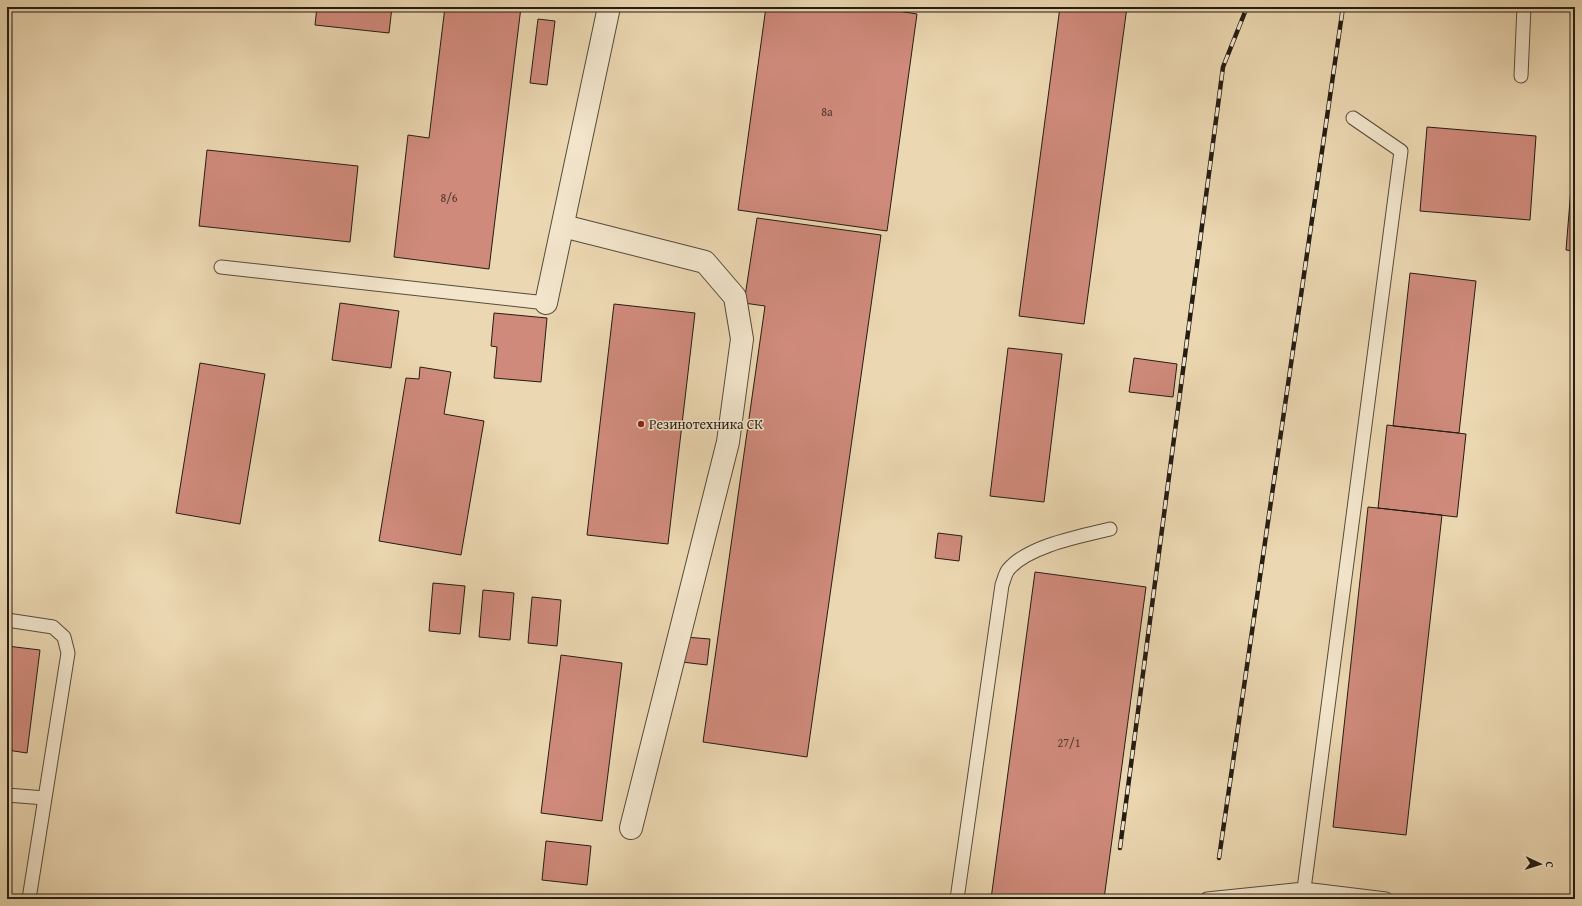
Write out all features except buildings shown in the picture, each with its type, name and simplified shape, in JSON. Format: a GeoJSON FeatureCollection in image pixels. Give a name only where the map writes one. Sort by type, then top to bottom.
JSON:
{"type":"FeatureCollection","features":[{"type":"Feature","properties":{"kind":"street"},"geometry":{"type":"LineString","coordinates":[[546,303],[609,7]]}},
{"type":"Feature","properties":{"kind":"street"},"geometry":{"type":"LineString","coordinates":[[563,226],[705,262],[735,297],[742,339],[728,442],[631,828]]}},
{"type":"Feature","properties":{"kind":"lane"},"geometry":{"type":"LineString","coordinates":[[1521,76],[1524,7]]}},
{"type":"Feature","properties":{"kind":"lane"},"geometry":{"type":"LineString","coordinates":[[1304,889],[1401,151],[1354,118]]}},
{"type":"Feature","properties":{"kind":"lane"},"geometry":{"type":"LineString","coordinates":[[221,267],[546,303]]}},
{"type":"Feature","properties":{"kind":"lane"},"geometry":{"type":"LineString","coordinates":[[957,899],[1002,585],[1008,571],[1032,552],[1046,546],[1110,528]]}},
{"type":"Feature","properties":{"kind":"lane"},"geometry":{"type":"LineString","coordinates":[[7,620],[53,626],[64,637],[68,653],[29,899]]}},
{"type":"Feature","properties":{"kind":"lane"},"geometry":{"type":"LineString","coordinates":[[7,796],[45,798]]}},
{"type":"Feature","properties":{"kind":"lane"},"geometry":{"type":"LineString","coordinates":[[1207,899],[1304,889],[1386,899]]}},
{"type":"Feature","properties":{"kind":"railway"},"geometry":{"type":"LineString","coordinates":[[1120,848],[1223,67],[1247,7]]}},
{"type":"Feature","properties":{"kind":"railway"},"geometry":{"type":"LineString","coordinates":[[1219,858],[1343,7]]}},
{"type":"Feature","properties":{"kind":"place","name":"Резинотехника СК"},"geometry":{"type":"Point","coordinates":[641,424]}}]}
